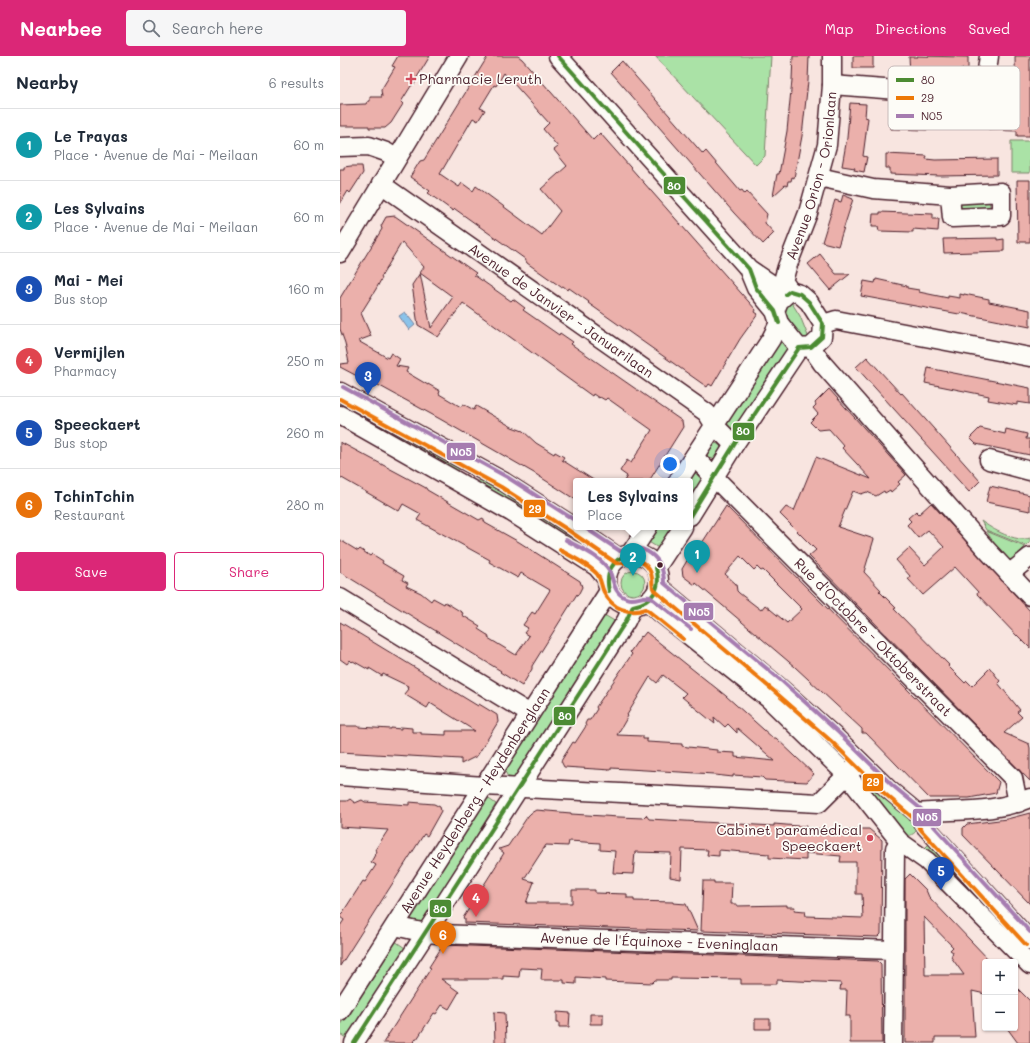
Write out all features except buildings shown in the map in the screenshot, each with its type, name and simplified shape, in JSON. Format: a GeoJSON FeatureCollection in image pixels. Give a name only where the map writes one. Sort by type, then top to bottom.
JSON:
{"type":"FeatureCollection","features":[{"type":"Feature","properties":{"kind":"street"},"geometry":{"type":"LineString","coordinates":[[340,253],[459,56]]}},
{"type":"Feature","properties":{"kind":"street"},"geometry":{"type":"LineString","coordinates":[[558,56],[749,269],[788,293],[800,294],[809,302],[824,324],[822,337],[805,348],[734,445],[693,511]]}},
{"type":"Feature","properties":{"kind":"street","name":"Avenue Orion - Orionlaan"},"geometry":{"type":"LineString","coordinates":[[788,293],[783,280],[786,266],[803,226],[819,177],[827,145],[832,85],[832,56]]}},
{"type":"Feature","properties":{"kind":"street"},"geometry":{"type":"LineString","coordinates":[[988,66],[989,56]]}},
{"type":"Feature","properties":{"kind":"street"},"geometry":{"type":"LineString","coordinates":[[832,85],[888,89]]}},
{"type":"Feature","properties":{"kind":"street"},"geometry":{"type":"LineString","coordinates":[[340,147],[370,146],[386,152],[396,158]]}},
{"type":"Feature","properties":{"kind":"street"},"geometry":{"type":"LineString","coordinates":[[819,177],[873,189],[950,195]]}},
{"type":"Feature","properties":{"kind":"street","name":"Avenue de Janvier - Januarilaan"},"geometry":{"type":"LineString","coordinates":[[382,184],[707,413],[715,426],[734,445]]}},
{"type":"Feature","properties":{"kind":"street"},"geometry":{"type":"LineString","coordinates":[[749,269],[756,288],[777,317],[805,348],[822,363],[1030,596]]}},
{"type":"Feature","properties":{"kind":"street"},"geometry":{"type":"LineString","coordinates":[[680,478],[771,339],[777,317],[779,301],[788,293]]}},
{"type":"Feature","properties":{"kind":"street"},"geometry":{"type":"LineString","coordinates":[[824,324],[836,320],[1030,357]]}},
{"type":"Feature","properties":{"kind":"street"},"geometry":{"type":"LineString","coordinates":[[340,392],[504,482],[573,526]]}},
{"type":"Feature","properties":{"kind":"street"},"geometry":{"type":"LineString","coordinates":[[340,416],[512,512],[597,566],[613,596],[622,603],[640,604],[774,693],[835,737],[922,820],[1030,941]]}},
{"type":"Feature","properties":{"kind":"street","name":"Rue d'Octobre - Oktoberstraat"},"geometry":{"type":"LineString","coordinates":[[694,457],[1013,778],[1024,801]]}},
{"type":"Feature","properties":{"kind":"street"},"geometry":{"type":"LineString","coordinates":[[989,460],[1030,471]]}},
{"type":"Feature","properties":{"kind":"street"},"geometry":{"type":"LineString","coordinates":[[467,486],[477,467]]}},
{"type":"Feature","properties":{"kind":"street"},"geometry":{"type":"LineString","coordinates":[[580,530],[624,556],[636,554],[648,558],[657,577],[774,693],[847,775],[904,844],[927,861],[1030,965]]}},
{"type":"Feature","properties":{"kind":"street"},"geometry":{"type":"LineString","coordinates":[[608,585],[609,569],[624,556],[646,530]]}},
{"type":"Feature","properties":{"kind":"street"},"geometry":{"type":"LineString","coordinates":[[640,604],[656,592],[657,577],[681,530]]}},
{"type":"Feature","properties":{"kind":"street"},"geometry":{"type":"LineString","coordinates":[[1009,574],[1030,557]]}},
{"type":"Feature","properties":{"kind":"street","name":"Avenue Heydenberg - Heydenberglaan"},"geometry":{"type":"LineString","coordinates":[[340,1011],[530,714],[608,585]]}},
{"type":"Feature","properties":{"kind":"street"},"geometry":{"type":"LineString","coordinates":[[340,598],[530,714]]}},
{"type":"Feature","properties":{"kind":"street","name":"Avenue Heydenberg - Heydenberglaan"},"geometry":{"type":"LineString","coordinates":[[354,1043],[626,621],[640,604]]}},
{"type":"Feature","properties":{"kind":"street"},"geometry":{"type":"LineString","coordinates":[[340,776],[484,786],[819,803],[860,762]]}},
{"type":"Feature","properties":{"kind":"street"},"geometry":{"type":"LineString","coordinates":[[922,820],[996,808],[1024,801]]}},
{"type":"Feature","properties":{"kind":"street"},"geometry":{"type":"LineString","coordinates":[[893,1043],[895,848],[904,844],[917,843],[924,836],[922,820]]}},
{"type":"Feature","properties":{"kind":"street","name":"Avenue de l'Équinoxe - Eveninglaan"},"geometry":{"type":"LineString","coordinates":[[395,926],[426,933],[893,950]]}},
{"type":"Feature","properties":{"kind":"green space"},"geometry":{"type":"Polygon","coordinates":[[[655,56],[771,56],[765,156],[756,165],[655,56]]]}},
{"type":"Feature","properties":{"kind":"green space"},"geometry":{"type":"Polygon","coordinates":[[[1011,141],[1030,141],[1030,173],[1011,173],[1011,141]]]}},
{"type":"Feature","properties":{"kind":"green space"},"geometry":{"type":"Polygon","coordinates":[[[962,199],[989,200],[990,206],[984,212],[960,211],[958,206],[962,199]]]}},
{"type":"Feature","properties":{"kind":"green space"},"geometry":{"type":"Polygon","coordinates":[[[790,300],[800,316],[808,336],[806,340],[801,340],[782,312],[790,300]]]}},
{"type":"Feature","properties":{"kind":"green space"},"geometry":{"type":"Polygon","coordinates":[[[779,339],[785,341],[789,350],[735,432],[727,432],[724,418],[779,339]]]}},
{"type":"Feature","properties":{"kind":"green space"},"geometry":{"type":"Polygon","coordinates":[[[340,398],[461,466],[456,475],[340,409],[340,398]]]}},
{"type":"Feature","properties":{"kind":"green space"},"geometry":{"type":"Polygon","coordinates":[[[714,443],[721,448],[722,451],[717,458],[714,459],[707,454],[706,451],[711,444],[714,443]]]}},
{"type":"Feature","properties":{"kind":"green space"},"geometry":{"type":"Polygon","coordinates":[[[696,466],[709,475],[693,499],[693,478],[688,478],[696,466]]]}},
{"type":"Feature","properties":{"kind":"green space"},"geometry":{"type":"Polygon","coordinates":[[[480,478],[599,553],[595,561],[477,486],[480,478]]]}},
{"type":"Feature","properties":{"kind":"green space"},"geometry":{"type":"Polygon","coordinates":[[[981,521],[991,528],[1011,537],[1018,539],[1030,538],[1030,542],[1026,546],[986,530],[981,521]]]}},
{"type":"Feature","properties":{"kind":"green space"},"geometry":{"type":"Polygon","coordinates":[[[654,530],[673,530],[660,549],[647,541],[654,530]]]}},
{"type":"Feature","properties":{"kind":"green space"},"geometry":{"type":"Polygon","coordinates":[[[986,531],[1025,547],[1013,559],[1009,560],[998,549],[986,531]]]}},
{"type":"Feature","properties":{"kind":"green space"},"geometry":{"type":"Polygon","coordinates":[[[633,571],[642,574],[645,583],[642,592],[633,595],[624,592],[621,583],[624,574],[633,571]]]}},
{"type":"Feature","properties":{"kind":"green space"},"geometry":{"type":"Polygon","coordinates":[[[601,613],[616,622],[515,778],[508,777],[503,768],[601,613]]]}},
{"type":"Feature","properties":{"kind":"green space"},"geometry":{"type":"Polygon","coordinates":[[[866,777],[919,826],[917,831],[911,835],[904,836],[862,782],[866,777]]]}},
{"type":"Feature","properties":{"kind":"green space"},"geometry":{"type":"Polygon","coordinates":[[[486,797],[496,804],[420,927],[409,920],[486,797]]]}},
{"type":"Feature","properties":{"kind":"green space"},"geometry":{"type":"Polygon","coordinates":[[[930,843],[1030,944],[1030,959],[924,849],[930,843]]]}},
{"type":"Feature","properties":{"kind":"green space"},"geometry":{"type":"Polygon","coordinates":[[[395,941],[405,948],[346,1038],[340,1034],[340,1025],[395,941]]]}},
{"type":"Feature","properties":{"kind":"water"},"geometry":{"type":"Polygon","coordinates":[[[405,312],[415,325],[409,330],[399,316],[405,312]]]}},
{"type":"Feature","properties":{"kind":"transit line","name":"80"},"geometry":{"type":"LineString","coordinates":[[558,56],[749,269],[756,288],[775,311],[779,323]]}},
{"type":"Feature","properties":{"kind":"transit line","name":"80"},"geometry":{"type":"LineString","coordinates":[[786,294],[790,291],[800,294],[809,302],[823,324],[822,337],[811,347],[799,348]]}},
{"type":"Feature","properties":{"kind":"transit line","name":"80"},"geometry":{"type":"LineString","coordinates":[[693,511],[734,445],[799,348]]}},
{"type":"Feature","properties":{"kind":"transit line","name":"N05"},"geometry":{"type":"LineString","coordinates":[[343,387],[507,477],[573,519]]}},
{"type":"Feature","properties":{"kind":"transit line","name":"29"},"geometry":{"type":"LineString","coordinates":[[340,399],[501,487],[616,563],[635,560],[644,564],[650,572],[654,590],[831,741],[884,793],[912,817],[922,831],[1026,945]]}},
{"type":"Feature","properties":{"kind":"transit line","name":"N05"},"geometry":{"type":"LineString","coordinates":[[588,530],[620,551],[629,548],[637,548],[651,554],[660,566],[664,583],[783,682],[839,733],[892,785],[921,809],[931,823],[1030,932]]}},
{"type":"Feature","properties":{"kind":"transit line","name":"N05"},"geometry":{"type":"LineString","coordinates":[[566,540],[589,553],[605,565],[609,570],[616,590],[622,596],[629,599],[650,597],[691,629]]}},
{"type":"Feature","properties":{"kind":"transit line","name":"29"},"geometry":{"type":"LineString","coordinates":[[560,550],[593,570],[597,574],[607,598],[616,606],[627,611],[640,611],[646,609],[683,639]]}},
{"type":"Feature","properties":{"kind":"transit line","name":"80"},"geometry":{"type":"LineString","coordinates":[[609,591],[608,578],[611,568],[619,559],[630,554]]}},
{"type":"Feature","properties":{"kind":"transit line","name":"80"},"geometry":{"type":"LineString","coordinates":[[633,606],[646,601],[654,593],[658,582],[656,568]]}},
{"type":"Feature","properties":{"kind":"transit line","name":"80"},"geometry":{"type":"LineString","coordinates":[[354,1043],[626,621],[633,606]]}},
{"type":"Feature","properties":{"kind":"place","name":"Pharmacie Leruth"},"geometry":{"type":"Point","coordinates":[411,79]}},
{"type":"Feature","properties":{"kind":"place","name":"Mai - Mei"},"geometry":{"type":"Point","coordinates":[368,395]}},
{"type":"Feature","properties":{"kind":"place","name":"Le Trayas"},"geometry":{"type":"Point","coordinates":[697,573]}},
{"type":"Feature","properties":{"kind":"place","name":"Les Sylvains"},"geometry":{"type":"Point","coordinates":[633,576]}},
{"type":"Feature","properties":{"kind":"place","name":"Cabinet paramédical Speeckaert"},"geometry":{"type":"Point","coordinates":[870,838]}},
{"type":"Feature","properties":{"kind":"place","name":"Speeckaert"},"geometry":{"type":"Point","coordinates":[941,890]}},
{"type":"Feature","properties":{"kind":"place","name":"Vermijlen"},"geometry":{"type":"Point","coordinates":[476,917]}},
{"type":"Feature","properties":{"kind":"place","name":"TchinTchin"},"geometry":{"type":"Point","coordinates":[443,954]}}]}
